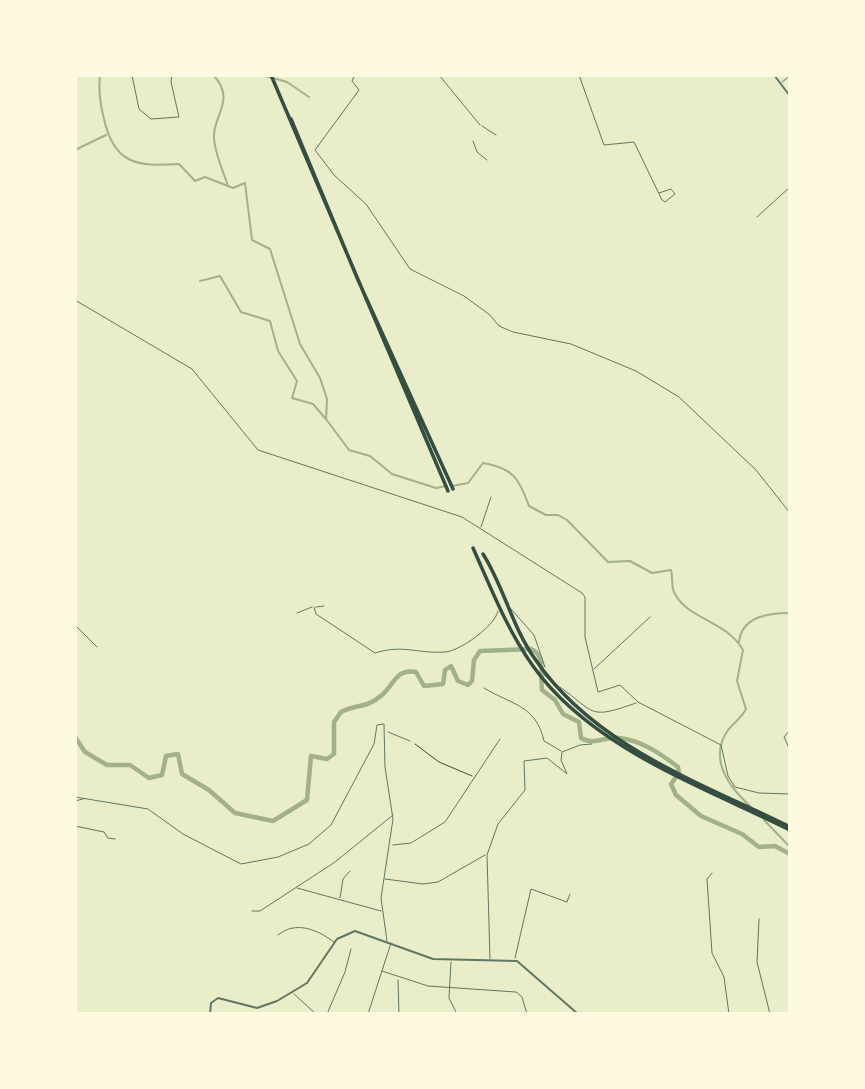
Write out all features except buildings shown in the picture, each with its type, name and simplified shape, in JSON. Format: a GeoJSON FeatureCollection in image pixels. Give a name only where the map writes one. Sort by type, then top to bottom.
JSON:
{"type":"FeatureCollection","features":[{"type":"Feature","properties":{"kind":"highway"},"geometry":{"type":"LineString","coordinates":[[272,75],[448,491]]}},
{"type":"Feature","properties":{"kind":"highway"},"geometry":{"type":"LineString","coordinates":[[419,421],[453,489]]}},
{"type":"Feature","properties":{"kind":"highway"},"geometry":{"type":"LineString","coordinates":[[473,548],[517,642],[558,697],[612,741],[790,829]]}},
{"type":"Feature","properties":{"kind":"highway"},"geometry":{"type":"LineString","coordinates":[[483,554],[530,652],[573,705],[618,740],[691,779]]}},
{"type":"Feature","properties":{"kind":"street"},"geometry":{"type":"LineString","coordinates":[[132,75],[141,113],[151,119],[174,119],[179,115],[171,82],[172,75]]}},
{"type":"Feature","properties":{"kind":"street"},"geometry":{"type":"LineString","coordinates":[[355,75],[352,81],[359,90],[315,150],[370,209],[409,268],[464,296],[490,315],[499,326],[513,332],[571,344],[636,371],[679,397],[756,470],[790,513]]}},
{"type":"Feature","properties":{"kind":"street"},"geometry":{"type":"LineString","coordinates":[[439,75],[480,125],[496,135]]}},
{"type":"Feature","properties":{"kind":"street"},"geometry":{"type":"LineString","coordinates":[[579,75],[604,145],[634,142],[659,193],[665,202],[675,194],[671,189],[659,193]]}},
{"type":"Feature","properties":{"kind":"street"},"geometry":{"type":"LineString","coordinates":[[774,75],[790,96]]}},
{"type":"Feature","properties":{"kind":"street"},"geometry":{"type":"LineString","coordinates":[[780,83],[790,76]]}},
{"type":"Feature","properties":{"kind":"street"},"geometry":{"type":"LineString","coordinates":[[473,141],[477,152],[487,160]]}},
{"type":"Feature","properties":{"kind":"street"},"geometry":{"type":"LineString","coordinates":[[757,217],[790,187]]}},
{"type":"Feature","properties":{"kind":"street"},"geometry":{"type":"LineString","coordinates":[[75,300],[192,369],[259,450],[457,516],[584,595],[585,635],[599,692],[619,685],[638,702],[720,744],[728,776],[735,787],[759,793],[790,794]]}},
{"type":"Feature","properties":{"kind":"street"},"geometry":{"type":"LineString","coordinates":[[481,529],[492,497]]}},
{"type":"Feature","properties":{"kind":"street"},"geometry":{"type":"LineString","coordinates":[[314,607],[316,614],[371,653],[396,647],[441,652],[451,651],[488,629],[500,604],[505,602],[535,637],[544,660],[545,677],[583,708],[599,713],[638,702]]}},
{"type":"Feature","properties":{"kind":"street"},"geometry":{"type":"LineString","coordinates":[[297,613],[324,606]]}},
{"type":"Feature","properties":{"kind":"street"},"geometry":{"type":"LineString","coordinates":[[593,671],[650,617]]}},
{"type":"Feature","properties":{"kind":"street"},"geometry":{"type":"LineString","coordinates":[[75,625],[97,647]]}},
{"type":"Feature","properties":{"kind":"street"},"geometry":{"type":"LineString","coordinates":[[484,688],[527,710],[540,724],[544,741],[562,753]]}},
{"type":"Feature","properties":{"kind":"street"},"geometry":{"type":"LineString","coordinates":[[75,797],[148,809],[183,834],[241,864],[278,857],[309,844],[331,825],[374,744],[377,724],[384,724],[385,767],[393,815],[382,912],[387,941]]}},
{"type":"Feature","properties":{"kind":"street"},"geometry":{"type":"LineString","coordinates":[[790,730],[783,737],[790,750]]}},
{"type":"Feature","properties":{"kind":"street"},"geometry":{"type":"LineString","coordinates":[[386,731],[410,741]]}},
{"type":"Feature","properties":{"kind":"street"},"geometry":{"type":"LineString","coordinates":[[391,845],[411,843],[445,822],[500,739]]}},
{"type":"Feature","properties":{"kind":"street"},"geometry":{"type":"LineString","coordinates":[[562,753],[582,744],[592,744]]}},
{"type":"Feature","properties":{"kind":"street"},"geometry":{"type":"LineString","coordinates":[[490,959],[487,855],[498,824],[525,790],[524,761],[547,758],[568,774],[561,761],[562,753]]}},
{"type":"Feature","properties":{"kind":"street"},"geometry":{"type":"LineString","coordinates":[[75,800],[85,799]]}},
{"type":"Feature","properties":{"kind":"street"},"geometry":{"type":"LineString","coordinates":[[252,911],[260,911],[335,862],[393,815]]}},
{"type":"Feature","properties":{"kind":"street"},"geometry":{"type":"LineString","coordinates":[[75,826],[104,832],[108,838],[115,839]]}},
{"type":"Feature","properties":{"kind":"street"},"geometry":{"type":"LineString","coordinates":[[384,879],[424,884],[438,882],[487,855]]}},
{"type":"Feature","properties":{"kind":"street"},"geometry":{"type":"LineString","coordinates":[[340,901],[344,877],[350,872]]}},
{"type":"Feature","properties":{"kind":"street"},"geometry":{"type":"LineString","coordinates":[[712,873],[707,879],[712,953],[724,976],[729,1014]]}},
{"type":"Feature","properties":{"kind":"street"},"geometry":{"type":"LineString","coordinates":[[296,887],[382,912]]}},
{"type":"Feature","properties":{"kind":"street"},"geometry":{"type":"LineString","coordinates":[[515,961],[531,889],[567,902],[570,894]]}},
{"type":"Feature","properties":{"kind":"street"},"geometry":{"type":"LineString","coordinates":[[759,919],[757,962],[770,1014]]}},
{"type":"Feature","properties":{"kind":"street"},"geometry":{"type":"LineString","coordinates":[[278,935],[288,929],[314,928],[334,942]]}},
{"type":"Feature","properties":{"kind":"street"},"geometry":{"type":"LineString","coordinates":[[210,1013],[211,1004],[217,999],[258,1008],[293,992],[309,981],[334,942],[342,934],[353,931],[431,958],[515,961],[578,1014]]}},
{"type":"Feature","properties":{"kind":"street"},"geometry":{"type":"LineString","coordinates":[[368,1014],[391,943]]}},
{"type":"Feature","properties":{"kind":"street"},"geometry":{"type":"LineString","coordinates":[[327,1014],[345,972],[351,949]]}},
{"type":"Feature","properties":{"kind":"street"},"geometry":{"type":"LineString","coordinates":[[451,960],[450,1000],[457,1014]]}},
{"type":"Feature","properties":{"kind":"street"},"geometry":{"type":"LineString","coordinates":[[382,971],[428,986],[516,992],[522,996],[527,1014]]}},
{"type":"Feature","properties":{"kind":"street"},"geometry":{"type":"LineString","coordinates":[[398,977],[399,1014]]}},
{"type":"Feature","properties":{"kind":"street"},"geometry":{"type":"LineString","coordinates":[[293,992],[316,1014]]}},
{"type":"Feature","properties":{"kind":"path"},"geometry":{"type":"LineString","coordinates":[[410,741],[439,762],[474,777]]}},
{"type":"Feature","properties":{"kind":"waterway"},"geometry":{"type":"LineString","coordinates":[[100,75],[104,119],[108,134],[121,154],[139,163],[179,164],[195,181],[205,177],[233,188],[245,183],[252,240],[270,249],[300,344],[320,378],[327,399],[326,419],[349,450],[370,456],[392,474],[436,488],[446,486]]}},
{"type":"Feature","properties":{"kind":"waterway"},"geometry":{"type":"LineString","coordinates":[[213,75],[223,92],[214,138],[228,186]]}},
{"type":"Feature","properties":{"kind":"waterway"},"geometry":{"type":"LineString","coordinates":[[262,75],[287,82],[309,97]]}},
{"type":"Feature","properties":{"kind":"waterway"},"geometry":{"type":"LineString","coordinates":[[75,150],[106,135]]}},
{"type":"Feature","properties":{"kind":"waterway"},"geometry":{"type":"LineString","coordinates":[[200,281],[220,276],[241,312],[270,321],[278,351],[297,381],[292,398],[313,404],[325,418]]}},
{"type":"Feature","properties":{"kind":"waterway"},"geometry":{"type":"LineString","coordinates":[[452,486],[468,483],[483,463],[501,468],[518,481],[529,506],[546,515],[558,515],[567,520],[608,562],[630,561],[652,573],[671,570],[673,589],[680,601],[727,632],[743,650],[737,681],[746,709],[722,741],[720,762],[734,790],[750,806]]}},
{"type":"Feature","properties":{"kind":"waterway"},"geometry":{"type":"LineString","coordinates":[[739,642],[741,633],[751,621],[765,615],[790,613]]}},
{"type":"Feature","properties":{"kind":"waterway"},"geometry":{"type":"LineString","coordinates":[[75,737],[85,752],[107,765],[130,765],[149,778],[162,775],[166,756],[178,754],[182,774],[209,790],[235,813],[273,821],[307,800],[311,756],[327,759],[334,754],[334,722],[341,712],[376,699],[404,672],[416,672],[424,686],[443,684],[445,670],[451,666],[458,681],[468,685],[472,681],[474,660],[480,651],[531,649],[541,661],[542,690],[555,700],[563,714],[579,722],[581,738],[590,741],[619,738],[650,748],[678,767],[679,773],[671,784],[676,795],[701,816],[742,834],[759,847],[775,846],[790,854]]}},
{"type":"Feature","properties":{"kind":"waterway"},"geometry":{"type":"LineString","coordinates":[[764,820],[790,847]]}}]}
